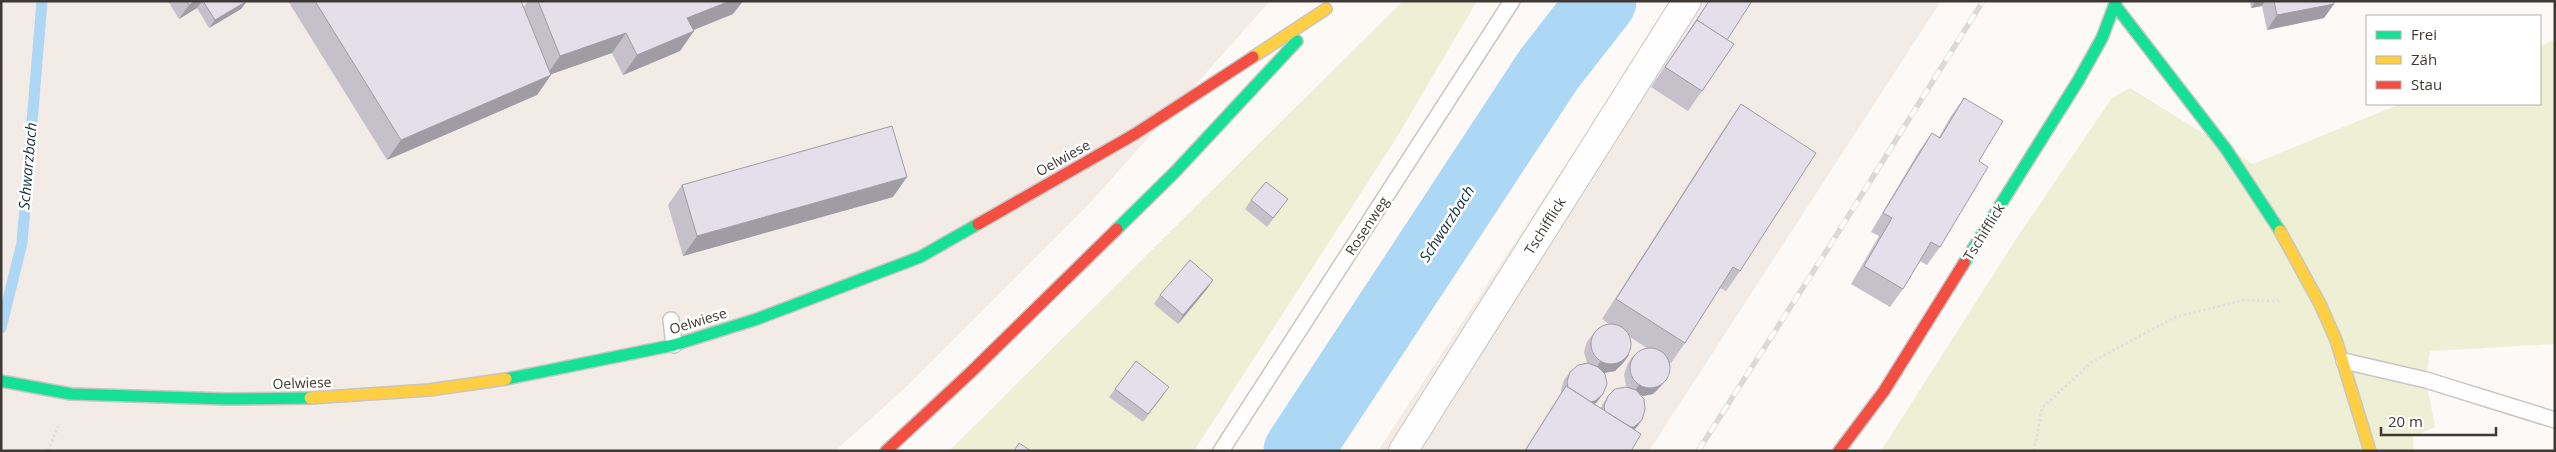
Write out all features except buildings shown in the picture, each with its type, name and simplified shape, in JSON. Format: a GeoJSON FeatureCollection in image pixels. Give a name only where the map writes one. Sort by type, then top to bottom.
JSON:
{"type":"FeatureCollection","features":[{"type":"Feature","properties":{"kind":"street","name":"Tschifflick"},"geometry":{"type":"LineString","coordinates":[[1403,451],[1687,1]]}},
{"type":"Feature","properties":{"kind":"street","name":"Tschifflick"},"geometry":{"type":"LineString","coordinates":[[2116,3],[2254,191],[2320,303],[2344,361],[2370,451]]}},
{"type":"Feature","properties":{"kind":"street","name":"Tschifflick"},"geometry":{"type":"LineString","coordinates":[[1840,451],[1884,391],[2078,81],[2102,38],[2116,3]]}},
{"type":"Feature","properties":{"kind":"street","name":"Oelwiese"},"geometry":{"type":"LineString","coordinates":[[1,381],[71,394],[226,399],[329,398],[429,390],[528,376],[674,344],[757,319],[920,257],[1135,134],[1330,5]]}},
{"type":"Feature","properties":{"kind":"street"},"geometry":{"type":"LineString","coordinates":[[886,451],[970,373],[1175,172],[1330,5]]}},
{"type":"Feature","properties":{"kind":"lane","name":"Rosenweg"},"geometry":{"type":"LineString","coordinates":[[1221,451],[1512,1]]}},
{"type":"Feature","properties":{"kind":"lane"},"geometry":{"type":"LineString","coordinates":[[671,320],[674,344]]}},
{"type":"Feature","properties":{"kind":"lane"},"geometry":{"type":"LineString","coordinates":[[2344,361],[2426,380],[2555,420]]}},
{"type":"Feature","properties":{"kind":"path"},"geometry":{"type":"LineString","coordinates":[[2034,451],[2042,408],[2092,362],[2175,317],[2244,300],[2320,303]]}},
{"type":"Feature","properties":{"kind":"shaded area"},"geometry":{"type":"Polygon","coordinates":[[[1,1],[1270,1],[1090,203],[906,387],[835,451],[1,451],[1,1]]]}},
{"type":"Feature","properties":{"kind":"shaded area"},"geometry":{"type":"Polygon","coordinates":[[[1673,1],[1941,1],[1649,451],[1378,451],[1673,1]]]}},
{"type":"Feature","properties":{"kind":"green space"},"geometry":{"type":"Polygon","coordinates":[[[1403,1],[1477,1],[1397,137],[1194,451],[949,451],[1403,1]]]}},
{"type":"Feature","properties":{"kind":"green space"},"geometry":{"type":"Polygon","coordinates":[[[2555,40],[2555,344],[2430,351],[2426,380],[2435,427],[2413,437],[2414,451],[1881,451],[2018,236],[2112,98],[2130,88],[2253,164],[2398,105],[2541,105],[2541,46],[2555,40]]]}},
{"type":"Feature","properties":{"kind":"waterway","name":"Schwarzbach"},"geometry":{"type":"LineString","coordinates":[[1,328],[22,243],[42,1]]}},
{"type":"Feature","properties":{"kind":"waterway","name":"Schwarzbach"},"geometry":{"type":"LineString","coordinates":[[1298,451],[1549,69],[1602,1]]}},
{"type":"Feature","properties":{"kind":"railway"},"geometry":{"type":"LineString","coordinates":[[1698,451],[1829,247],[1983,1]]}},
{"type":"Feature","properties":{"kind":"traffic: fast"},"geometry":{"type":"LineString","coordinates":[[1964,263],[2078,81],[2102,38],[2116,1]]}},
{"type":"Feature","properties":{"kind":"traffic: fast"},"geometry":{"type":"LineString","coordinates":[[2115,5],[2226,149],[2280,231]]}},
{"type":"Feature","properties":{"kind":"traffic: fast"},"geometry":{"type":"LineString","coordinates":[[1117,229],[1175,172],[1297,41]]}},
{"type":"Feature","properties":{"kind":"traffic: fast"},"geometry":{"type":"LineString","coordinates":[[506,379],[674,345],[757,319],[920,257],[978,224]]}},
{"type":"Feature","properties":{"kind":"traffic: fast"},"geometry":{"type":"LineString","coordinates":[[1,381],[71,394],[226,399],[310,398]]}},
{"type":"Feature","properties":{"kind":"traffic: slow"},"geometry":{"type":"LineString","coordinates":[[1253,57],[1326,9]]}},
{"type":"Feature","properties":{"kind":"traffic: slow"},"geometry":{"type":"LineString","coordinates":[[2280,231],[2320,304],[2336,340],[2370,451]]}},
{"type":"Feature","properties":{"kind":"traffic: slow"},"geometry":{"type":"LineString","coordinates":[[310,398],[429,390],[506,379]]}},
{"type":"Feature","properties":{"kind":"traffic: jam"},"geometry":{"type":"LineString","coordinates":[[978,224],[1135,134],[1253,57]]}},
{"type":"Feature","properties":{"kind":"traffic: jam"},"geometry":{"type":"LineString","coordinates":[[886,451],[970,373],[1117,229]]}},
{"type":"Feature","properties":{"kind":"traffic: jam"},"geometry":{"type":"LineString","coordinates":[[1839,451],[1884,391],[1964,263]]}}]}
